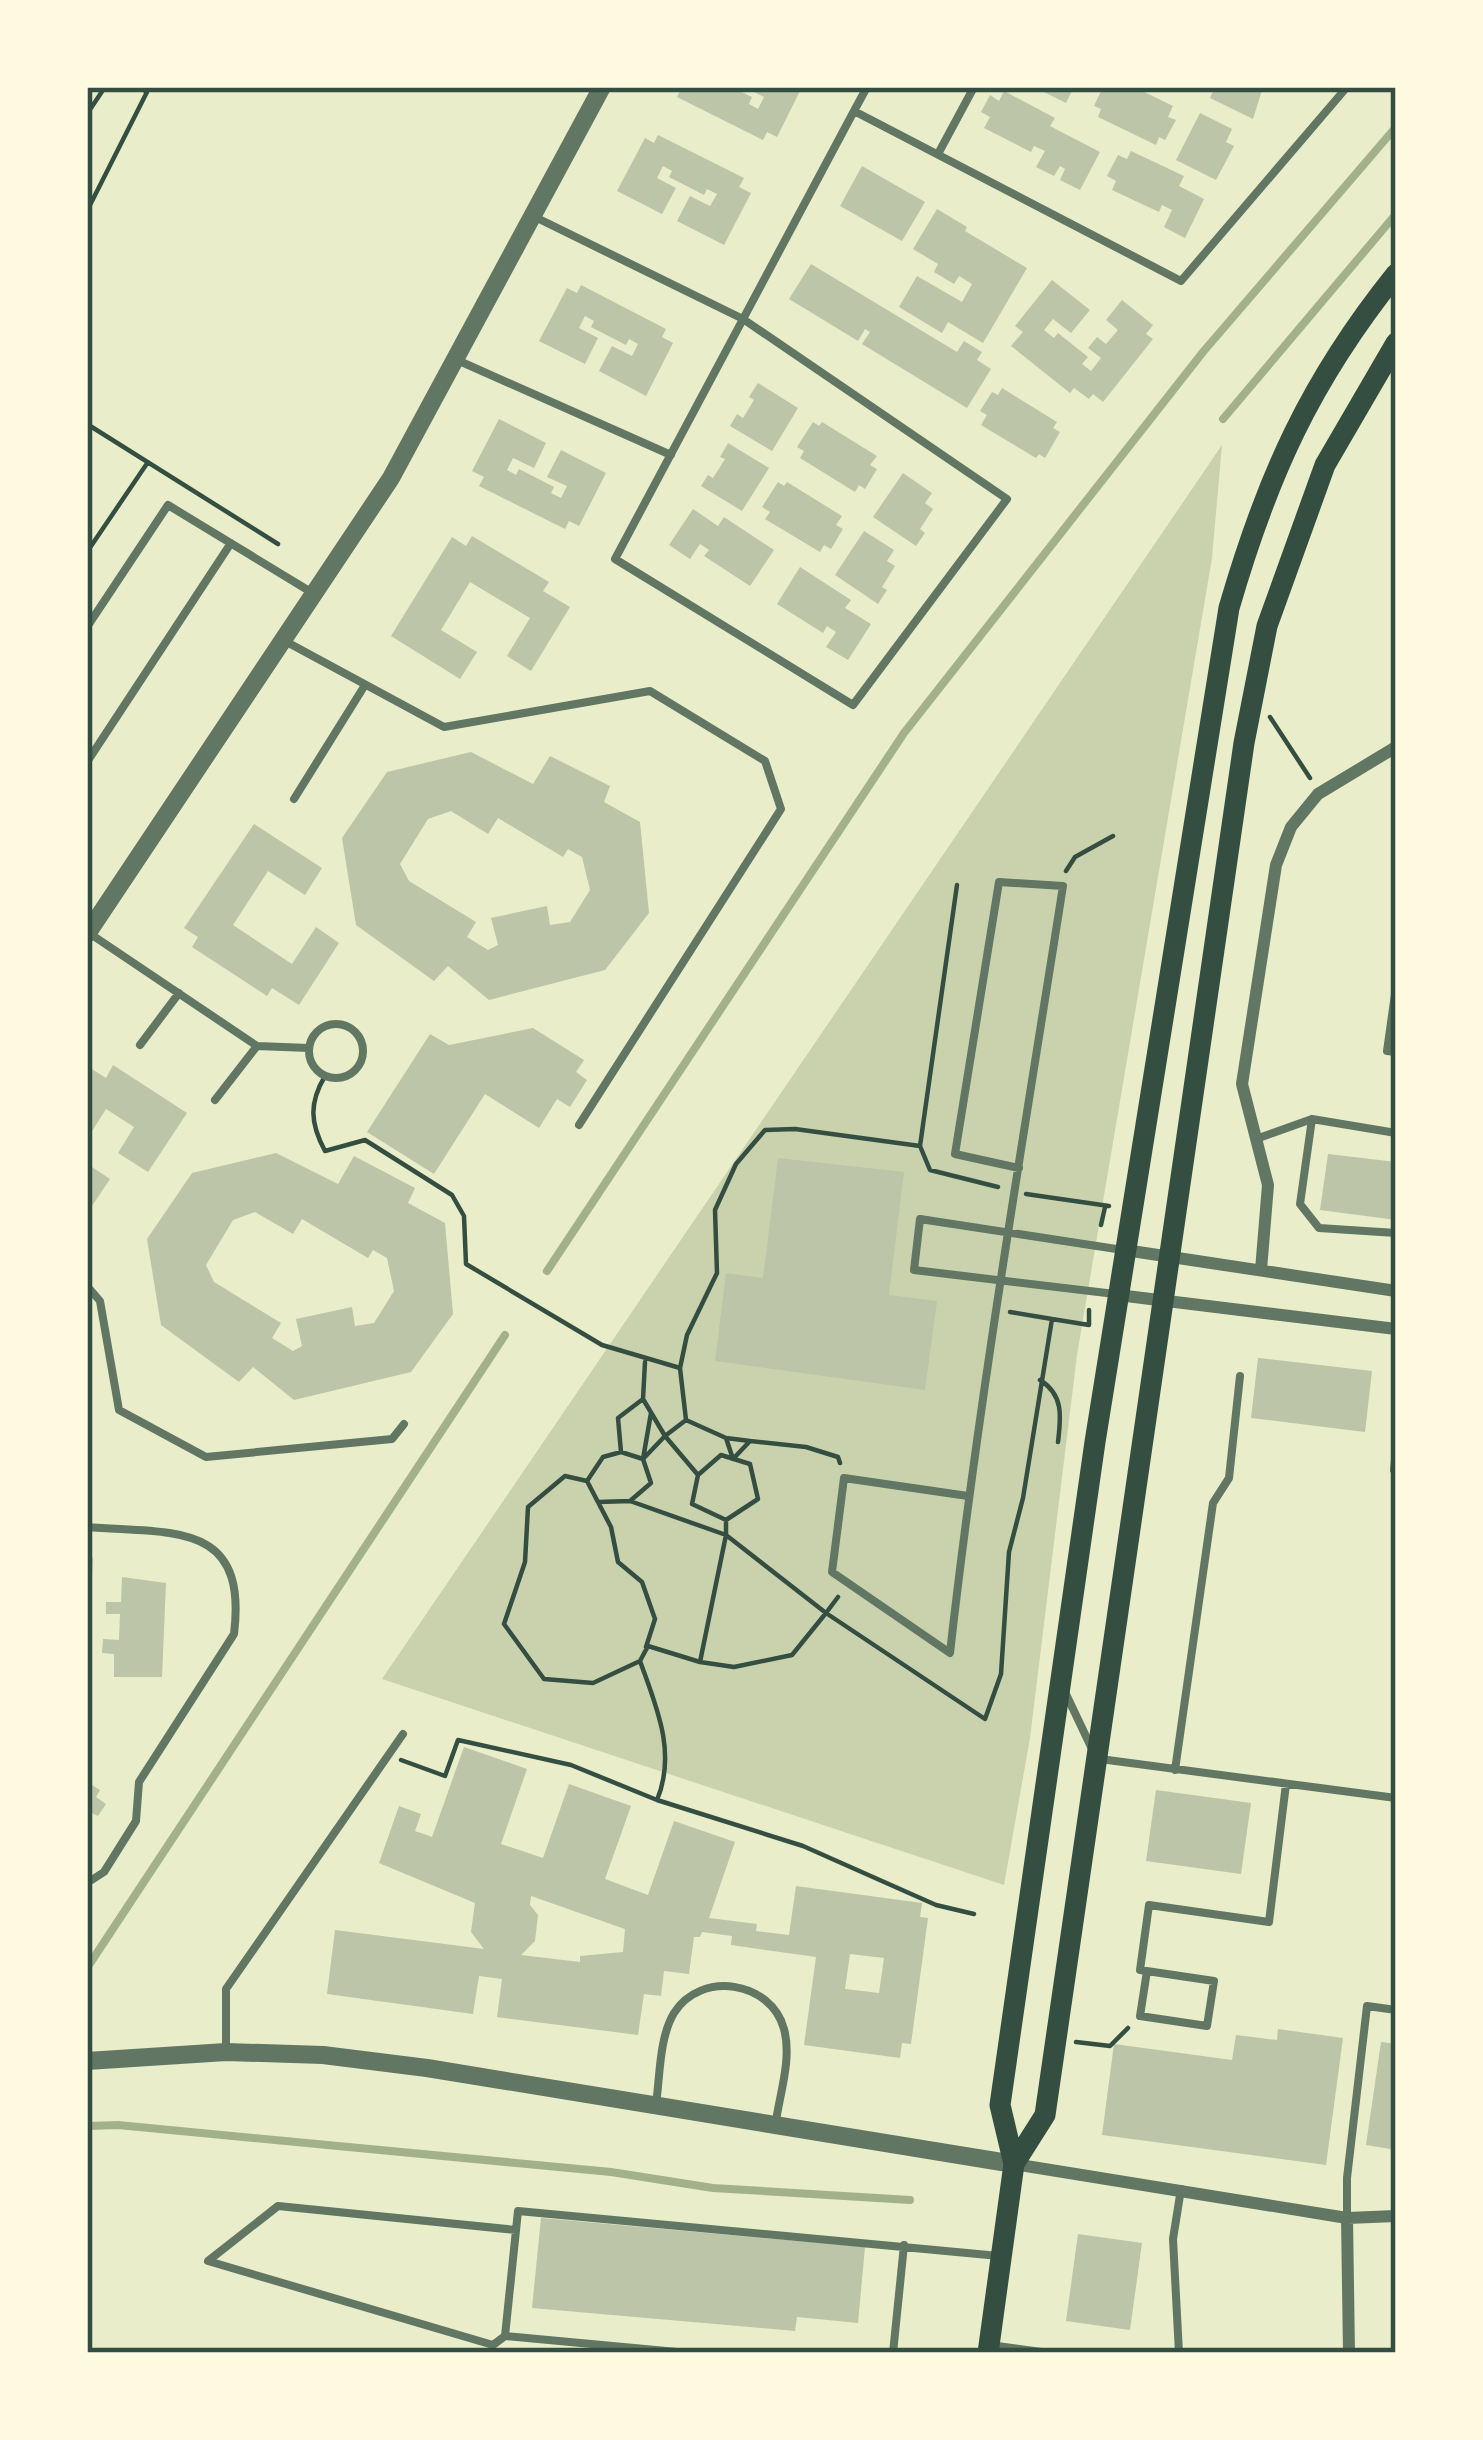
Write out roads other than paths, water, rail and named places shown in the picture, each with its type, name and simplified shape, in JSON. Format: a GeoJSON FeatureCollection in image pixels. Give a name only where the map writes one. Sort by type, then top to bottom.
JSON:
{"type":"FeatureCollection","features":[{"type":"Feature","properties":{"kind":"main road"},"geometry":{"type":"LineString","coordinates":[[988,2349],[1014,2164],[1000,2105],[1118,1294],[1228,608],[1288,438],[1328,366],[1396,274]]}},
{"type":"Feature","properties":{"kind":"main road"},"geometry":{"type":"LineString","coordinates":[[1014,2164],[1046,2115],[1267,626],[1325,465],[1396,343]]}},
{"type":"Feature","properties":{"kind":"street"},"geometry":{"type":"LineString","coordinates":[[88,933],[391,478],[602,87]]}},
{"type":"Feature","properties":{"kind":"street"},"geometry":{"type":"LineString","coordinates":[[1261,1270],[1268,1185],[1241,1084],[1276,866],[1292,827],[1318,794],[1396,748]]}},
{"type":"Feature","properties":{"kind":"street"},"geometry":{"type":"LineString","coordinates":[[1125,1250],[1396,1291]]}},
{"type":"Feature","properties":{"kind":"street"},"geometry":{"type":"LineString","coordinates":[[1118,1294],[1396,1328]]}},
{"type":"Feature","properties":{"kind":"street"},"geometry":{"type":"LineString","coordinates":[[87,2061],[226,2051],[323,2055],[776,2123],[1347,2218],[1396,2216]]}},
{"type":"Feature","properties":{"kind":"street"},"geometry":{"type":"LineString","coordinates":[[1347,2218],[1349,2353]]}},
{"type":"Feature","properties":{"kind":"lane"},"geometry":{"type":"LineString","coordinates":[[533,216],[743,319],[1007,499],[853,705],[615,559],[670,455],[743,319],[854,111],[868,87]]}},
{"type":"Feature","properties":{"kind":"lane"},"geometry":{"type":"LineString","coordinates":[[938,155],[974,87]]}},
{"type":"Feature","properties":{"kind":"lane"},"geometry":{"type":"LineString","coordinates":[[854,111],[1180,281],[1347,87]]}},
{"type":"Feature","properties":{"kind":"lane"},"geometry":{"type":"LineString","coordinates":[[456,359],[670,455]]}},
{"type":"Feature","properties":{"kind":"lane"},"geometry":{"type":"LineString","coordinates":[[87,627],[168,505],[312,592]]}},
{"type":"Feature","properties":{"kind":"lane"},"geometry":{"type":"LineString","coordinates":[[87,762],[231,543]]}},
{"type":"Feature","properties":{"kind":"lane"},"geometry":{"type":"LineString","coordinates":[[281,639],[444,727],[650,691],[765,761],[781,809],[579,1124]]}},
{"type":"Feature","properties":{"kind":"lane"},"geometry":{"type":"LineString","coordinates":[[294,799],[365,685]]}},
{"type":"Feature","properties":{"kind":"lane"},"geometry":{"type":"LineString","coordinates":[[968,1496],[844,1478],[832,1572],[950,1653],[968,1496],[1063,886],[999,882],[955,1154],[1019,1168]]}},
{"type":"Feature","properties":{"kind":"lane"},"geometry":{"type":"LineString","coordinates":[[88,933],[256,1046],[309,1048]]}},
{"type":"Feature","properties":{"kind":"lane"},"geometry":{"type":"LineString","coordinates":[[1396,986],[1387,1051],[1396,1052]]}},
{"type":"Feature","properties":{"kind":"lane"},"geometry":{"type":"LineString","coordinates":[[140,1045],[178,993]]}},
{"type":"Feature","properties":{"kind":"lane"},"geometry":{"type":"LineString","coordinates":[[330,1024],[349,1026],[362,1040],[363,1060],[347,1076],[325,1076],[310,1059],[309,1048],[320,1029],[330,1024]]}},
{"type":"Feature","properties":{"kind":"lane"},"geometry":{"type":"LineString","coordinates":[[215,1100],[256,1046]]}},
{"type":"Feature","properties":{"kind":"lane"},"geometry":{"type":"LineString","coordinates":[[1312,1119],[1300,1204],[1319,1228],[1396,1233]]}},
{"type":"Feature","properties":{"kind":"lane"},"geometry":{"type":"LineString","coordinates":[[1256,1139],[1312,1119],[1396,1133]]}},
{"type":"Feature","properties":{"kind":"lane"},"geometry":{"type":"LineString","coordinates":[[1118,1294],[914,1270],[920,1219],[1125,1250]]}},
{"type":"Feature","properties":{"kind":"lane"},"geometry":{"type":"LineString","coordinates":[[87,1286],[100,1301],[118,1410],[206,1457],[392,1439],[404,1424]]}},
{"type":"Feature","properties":{"kind":"lane"},"geometry":{"type":"LineString","coordinates":[[1175,1770],[1213,1503],[1229,1478],[1240,1376]]}},
{"type":"Feature","properties":{"kind":"lane"},"geometry":{"type":"LineString","coordinates":[[1394,1470],[1396,1448]]}},
{"type":"Feature","properties":{"kind":"lane"},"geometry":{"type":"LineString","coordinates":[[87,1527],[190,1536],[223,1557],[235,1578],[237,1606],[234,1634],[139,1782],[136,1821],[104,1872],[87,1882]]}},
{"type":"Feature","properties":{"kind":"lane"},"geometry":{"type":"LineString","coordinates":[[1061,1684],[1096,1759],[1396,1798]]}},
{"type":"Feature","properties":{"kind":"lane"},"geometry":{"type":"LineString","coordinates":[[226,2051],[226,1989],[403,1734]]}},
{"type":"Feature","properties":{"kind":"lane"},"geometry":{"type":"LineString","coordinates":[[1147,1971],[1140,2016],[1207,2026],[1214,1981],[1147,1971],[1140,1970],[1150,1905],[1269,1922],[1286,1784]]}},
{"type":"Feature","properties":{"kind":"lane"},"geometry":{"type":"LineString","coordinates":[[656,2104],[666,2035],[674,2014],[690,1997],[710,1987],[732,1985],[754,1992],[773,2007],[784,2027],[787,2050],[776,2123]]}},
{"type":"Feature","properties":{"kind":"lane"},"geometry":{"type":"LineString","coordinates":[[1347,2218],[1347,2179],[1367,2006],[1396,2010]]}},
{"type":"Feature","properties":{"kind":"lane"},"geometry":{"type":"LineString","coordinates":[[1179,2353],[1173,2239],[1181,2189]]}},
{"type":"Feature","properties":{"kind":"lane"},"geometry":{"type":"LineString","coordinates":[[516,2230],[278,2206],[208,2261],[492,2349],[505,2336],[518,2211],[1000,2256]]}},
{"type":"Feature","properties":{"kind":"lane"},"geometry":{"type":"LineString","coordinates":[[893,2353],[904,2245]]}},
{"type":"Feature","properties":{"kind":"lane"},"geometry":{"type":"LineString","coordinates":[[505,2336],[688,2353]]}},
{"type":"Feature","properties":{"kind":"lane"},"geometry":{"type":"LineString","coordinates":[[988,2349],[1049,2353]]}},
{"type":"Feature","properties":{"kind":"waterway"},"geometry":{"type":"LineString","coordinates":[[547,1271],[904,733],[1203,352],[1396,127]]}},
{"type":"Feature","properties":{"kind":"waterway"},"geometry":{"type":"LineString","coordinates":[[1223,419],[1396,214]]}},
{"type":"Feature","properties":{"kind":"waterway"},"geometry":{"type":"LineString","coordinates":[[87,1968],[505,1335]]}},
{"type":"Feature","properties":{"kind":"waterway"},"geometry":{"type":"LineString","coordinates":[[87,2126],[118,2125],[611,2172],[713,2188],[910,2200]]}}]}
